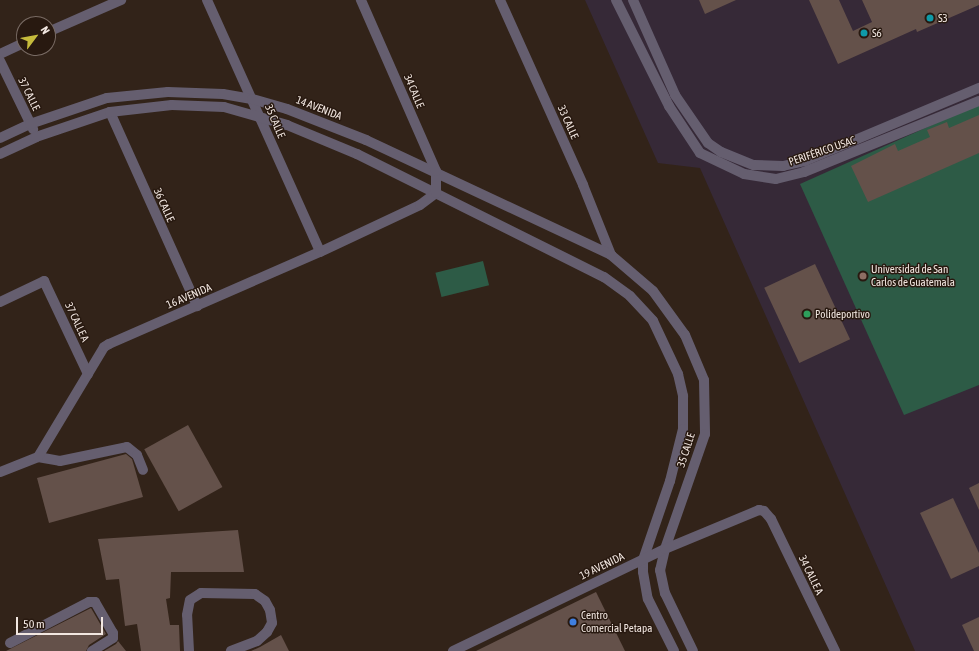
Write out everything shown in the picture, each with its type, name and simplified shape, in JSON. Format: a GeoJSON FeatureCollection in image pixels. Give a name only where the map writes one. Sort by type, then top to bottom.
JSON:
{"type":"FeatureCollection","features":[{"type":"Feature","properties":{"kind":"street"},"geometry":{"type":"LineString","coordinates":[[56,28],[121,0]]}},
{"type":"Feature","properties":{"kind":"street","name":"35 CALLE"},"geometry":{"type":"LineString","coordinates":[[207,0],[320,252]]}},
{"type":"Feature","properties":{"kind":"street","name":"34 CALLE"},"geometry":{"type":"LineString","coordinates":[[361,0],[436,171],[436,194]]}},
{"type":"Feature","properties":{"kind":"street","name":"33 CALLE"},"geometry":{"type":"LineString","coordinates":[[500,0],[580,178],[611,255]]}},
{"type":"Feature","properties":{"kind":"street","name":"PERIFÉRICO USAC"},"geometry":{"type":"LineString","coordinates":[[616,0],[669,106],[700,153],[744,174],[776,179],[804,172],[979,101]]}},
{"type":"Feature","properties":{"kind":"street","name":"PERIFÉRICO USAC"},"geometry":{"type":"LineString","coordinates":[[633,0],[674,96],[704,137],[721,152],[754,164],[783,166],[804,161],[979,88]]}},
{"type":"Feature","properties":{"kind":"street"},"geometry":{"type":"LineString","coordinates":[[0,54],[16,47]]}},
{"type":"Feature","properties":{"kind":"street","name":"37 CALLE"},"geometry":{"type":"LineString","coordinates":[[0,61],[36,137]]}},
{"type":"Feature","properties":{"kind":"street","name":"14 AVENIDA"},"geometry":{"type":"LineString","coordinates":[[0,138],[30,124],[107,98],[168,92],[223,94],[252,99],[287,109],[436,171],[611,255]]}},
{"type":"Feature","properties":{"kind":"street"},"geometry":{"type":"LineString","coordinates":[[0,154],[36,137],[110,112],[172,105],[224,107],[260,116],[357,154],[436,194]]}},
{"type":"Feature","properties":{"kind":"street","name":"36 CALLE"},"geometry":{"type":"LineString","coordinates":[[110,112],[197,306]]}},
{"type":"Feature","properties":{"kind":"street","name":"35 CALLE"},"geometry":{"type":"LineString","coordinates":[[436,194],[604,276],[630,296],[653,321],[678,374],[683,396],[683,429],[670,481],[643,560],[643,572],[648,599],[674,651]]}},
{"type":"Feature","properties":{"kind":"street","name":"16 AVENIDA"},"geometry":{"type":"LineString","coordinates":[[38,457],[88,374],[109,344],[320,252],[420,205],[436,194]]}},
{"type":"Feature","properties":{"kind":"street","name":"35 CALLE"},"geometry":{"type":"LineString","coordinates":[[611,255],[653,291],[685,335],[704,380],[705,434],[665,549],[660,570],[665,593],[693,651]]}},
{"type":"Feature","properties":{"kind":"street","name":"37 CALLE A"},"geometry":{"type":"LineString","coordinates":[[0,302],[44,281],[88,374]]}},
{"type":"Feature","properties":{"kind":"street"},"geometry":{"type":"LineString","coordinates":[[0,472],[38,457],[60,461],[127,447],[137,455],[143,470]]}},
{"type":"Feature","properties":{"kind":"street","name":"19 AVENIDA"},"geometry":{"type":"LineString","coordinates":[[453,651],[665,549],[753,511],[764,511]]}},
{"type":"Feature","properties":{"kind":"street","name":"34 CALLE A"},"geometry":{"type":"LineString","coordinates":[[764,511],[770,519],[835,651]]}},
{"type":"Feature","properties":{"kind":"street"},"geometry":{"type":"LineString","coordinates":[[189,651],[187,615],[190,600],[201,593],[255,594],[265,601],[270,610],[272,623],[267,632],[257,641],[231,651]]}},
{"type":"Feature","properties":{"kind":"street"},"geometry":{"type":"LineString","coordinates":[[10,643],[89,602],[95,602],[113,633],[113,638],[92,651]]}},
{"type":"Feature","properties":{"kind":"shaded area","name":"Universidad de San Carlos de Guatemala"},"geometry":{"type":"Polygon","coordinates":[[[585,0],[979,0],[979,651],[915,651],[700,168],[658,163],[585,0]]]}},
{"type":"Feature","properties":{"kind":"green space"},"geometry":{"type":"Polygon","coordinates":[[[979,104],[979,385],[904,415],[800,184],[979,104]]]}},
{"type":"Feature","properties":{"kind":"green space"},"geometry":{"type":"Polygon","coordinates":[[[483,261],[489,285],[442,297],[435,273],[483,261]]]}},
{"type":"Feature","properties":{"kind":"building"},"geometry":{"type":"Polygon","coordinates":[[[699,0],[736,0],[705,14],[699,0]]]}},
{"type":"Feature","properties":{"kind":"building","name":"S6"},"geometry":{"type":"Polygon","coordinates":[[[809,0],[839,0],[853,31],[872,22],[862,0],[979,0],[979,5],[917,32],[916,29],[838,64],[809,0]]]}},
{"type":"Feature","properties":{"kind":"building"},"geometry":{"type":"Polygon","coordinates":[[[979,115],[979,153],[868,202],[851,166],[895,144],[898,151],[930,137],[927,130],[947,122],[949,128],[979,115]]]}},
{"type":"Feature","properties":{"kind":"building","name":"Polideportivo"},"geometry":{"type":"Polygon","coordinates":[[[815,264],[850,339],[799,363],[764,288],[815,264]]]}},
{"type":"Feature","properties":{"kind":"building"},"geometry":{"type":"Polygon","coordinates":[[[188,425],[222,487],[179,511],[144,449],[188,425]]]}},
{"type":"Feature","properties":{"kind":"building"},"geometry":{"type":"Polygon","coordinates":[[[126,454],[132,459],[143,497],[49,523],[37,478],[126,454]]]}},
{"type":"Feature","properties":{"kind":"building"},"geometry":{"type":"Polygon","coordinates":[[[979,483],[979,510],[969,488],[979,483]]]}},
{"type":"Feature","properties":{"kind":"building"},"geometry":{"type":"Polygon","coordinates":[[[953,498],[979,553],[979,566],[951,579],[920,513],[953,498]]]}},
{"type":"Feature","properties":{"kind":"building"},"geometry":{"type":"Polygon","coordinates":[[[238,530],[244,572],[171,572],[170,598],[166,599],[170,625],[179,625],[180,651],[141,651],[137,624],[125,626],[119,579],[106,580],[98,539],[238,530]]]}},
{"type":"Feature","properties":{"kind":"building","name":"Centro Comercial Petapa"},"geometry":{"type":"Polygon","coordinates":[[[596,592],[625,651],[476,651],[596,592]]]}},
{"type":"Feature","properties":{"kind":"building"},"geometry":{"type":"Polygon","coordinates":[[[91,608],[106,634],[89,645],[86,651],[6,651],[91,608]]]}},
{"type":"Feature","properties":{"kind":"building"},"geometry":{"type":"Polygon","coordinates":[[[979,617],[979,651],[974,651],[962,625],[979,617]]]}},
{"type":"Feature","properties":{"kind":"building"},"geometry":{"type":"Polygon","coordinates":[[[281,635],[289,651],[251,651],[260,647],[281,635]]]}},
{"type":"Feature","properties":{"kind":"building"},"geometry":{"type":"Polygon","coordinates":[[[118,641],[126,651],[104,651],[116,644],[118,641]]]}},
{"type":"Feature","properties":{"kind":"place","name":"S3"},"geometry":{"type":"Point","coordinates":[930,18]}},
{"type":"Feature","properties":{"kind":"place","name":"S6"},"geometry":{"type":"Point","coordinates":[864,33]}},
{"type":"Feature","properties":{"kind":"place","name":"Universidad de San Carlos de Guatemala"},"geometry":{"type":"Point","coordinates":[863,276]}},
{"type":"Feature","properties":{"kind":"place","name":"Polideportivo"},"geometry":{"type":"Point","coordinates":[807,314]}},
{"type":"Feature","properties":{"kind":"place","name":"Centro Comercial Petapa"},"geometry":{"type":"Point","coordinates":[573,622]}}]}
